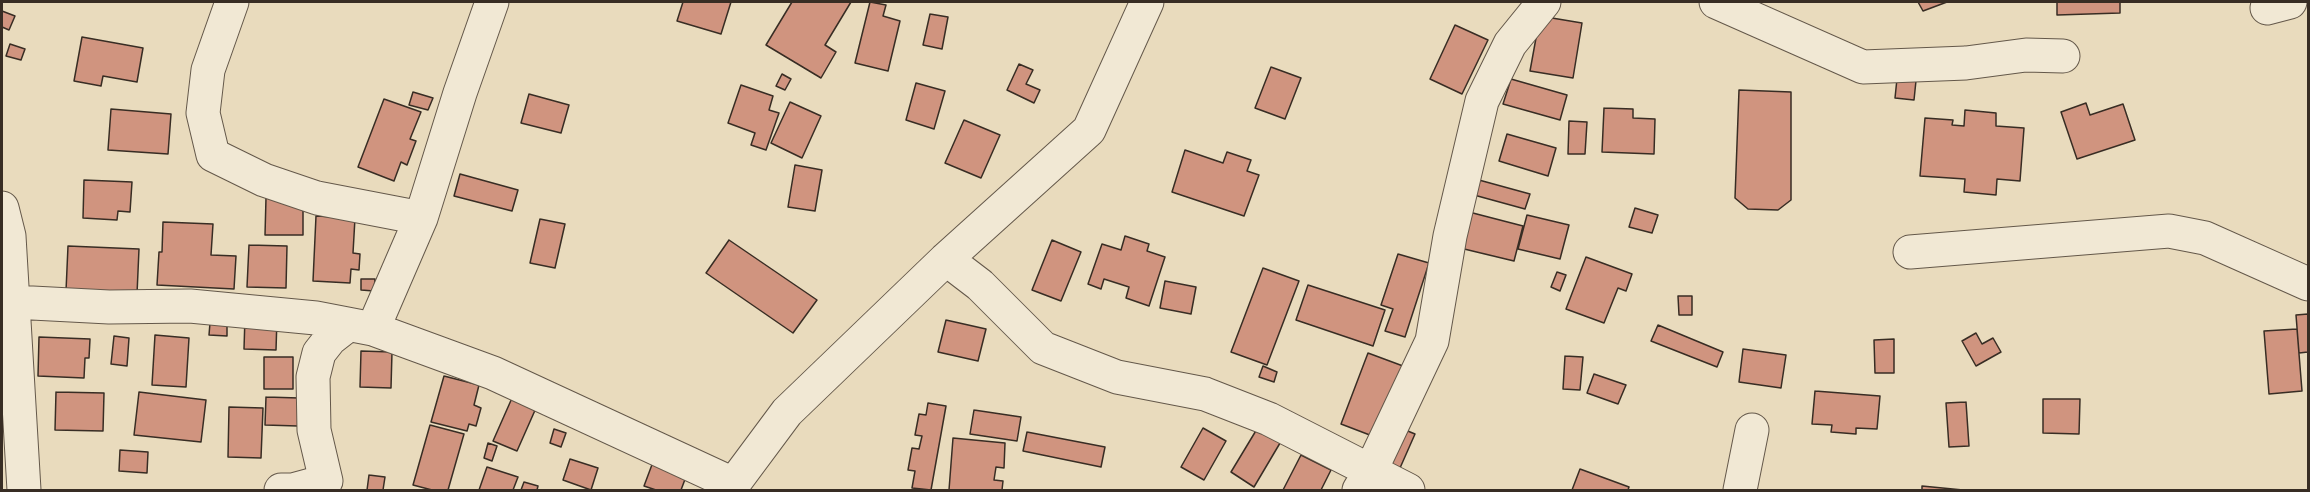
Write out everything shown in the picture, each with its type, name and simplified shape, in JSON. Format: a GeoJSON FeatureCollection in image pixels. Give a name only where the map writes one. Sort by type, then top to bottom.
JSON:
{"type":"FeatureCollection","features":[{"type":"Feature","properties":{"kind":"street"},"geometry":{"type":"LineString","coordinates":[[232,2],[208,70],[203,113],[213,155],[264,180],[317,198],[421,218]]}},
{"type":"Feature","properties":{"kind":"street"},"geometry":{"type":"LineString","coordinates":[[281,490],[293,490],[326,481],[314,430],[313,377],[319,353],[330,339],[360,327],[421,218],[460,93],[492,2]]}},
{"type":"Feature","properties":{"kind":"street"},"geometry":{"type":"LineString","coordinates":[[13,302],[109,308],[190,306],[316,318],[360,327],[493,373],[731,487],[788,412],[946,259],[1089,130],[1148,2]]}},
{"type":"Feature","properties":{"kind":"street"},"geometry":{"type":"LineString","coordinates":[[1365,481],[1432,341],[1450,236],[1482,101],[1510,44],[1544,2]]}},
{"type":"Feature","properties":{"kind":"street"},"geometry":{"type":"LineString","coordinates":[[1716,2],[1863,68],[1966,63],[2026,55],[2063,56]]}},
{"type":"Feature","properties":{"kind":"street"},"geometry":{"type":"LineString","coordinates":[[4,227],[13,302],[25,490],[14,490]]}},
{"type":"Feature","properties":{"kind":"street"},"geometry":{"type":"LineString","coordinates":[[1910,252],[2169,231],[2205,238],[2308,284]]}},
{"type":"Feature","properties":{"kind":"street"},"geometry":{"type":"LineString","coordinates":[[946,259],[980,285],[1043,348],[1117,377],[1205,394],[1269,419],[1365,481],[1408,490]]}},
{"type":"Feature","properties":{"kind":"street"},"geometry":{"type":"LineString","coordinates":[[1740,490],[1752,430]]}},
{"type":"Feature","properties":{"kind":"building"},"geometry":{"type":"Polygon","coordinates":[[[683,2],[731,2],[721,34],[677,21],[683,2]]]}},
{"type":"Feature","properties":{"kind":"building"},"geometry":{"type":"Polygon","coordinates":[[[792,2],[851,2],[825,45],[836,52],[821,78],[766,45],[792,2]]]}},
{"type":"Feature","properties":{"kind":"building"},"geometry":{"type":"Polygon","coordinates":[[[870,2],[886,5],[883,16],[900,21],[888,71],[855,63],[870,2]]]}},
{"type":"Feature","properties":{"kind":"building"},"geometry":{"type":"Polygon","coordinates":[[[1918,2],[1947,2],[1923,11],[1918,2]]]}},
{"type":"Feature","properties":{"kind":"building"},"geometry":{"type":"Polygon","coordinates":[[[2057,2],[2120,2],[2120,13],[2057,15],[2057,2]]]}},
{"type":"Feature","properties":{"kind":"building"},"geometry":{"type":"Polygon","coordinates":[[[2,11],[15,16],[9,30],[2,27],[2,11]]]}},
{"type":"Feature","properties":{"kind":"building"},"geometry":{"type":"Polygon","coordinates":[[[930,14],[948,17],[942,49],[923,45],[930,14]]]}},
{"type":"Feature","properties":{"kind":"building"},"geometry":{"type":"Polygon","coordinates":[[[1540,16],[1582,23],[1573,78],[1530,71],[1540,16]]]}},
{"type":"Feature","properties":{"kind":"building"},"geometry":{"type":"Polygon","coordinates":[[[1455,25],[1488,40],[1462,94],[1430,79],[1455,25]]]}},
{"type":"Feature","properties":{"kind":"building"},"geometry":{"type":"Polygon","coordinates":[[[82,37],[143,48],[137,82],[103,76],[101,86],[74,81],[82,37]]]}},
{"type":"Feature","properties":{"kind":"building"},"geometry":{"type":"Polygon","coordinates":[[[10,44],[25,49],[21,60],[6,56],[10,44]]]}},
{"type":"Feature","properties":{"kind":"building"},"geometry":{"type":"Polygon","coordinates":[[[1019,64],[1033,70],[1026,84],[1040,90],[1034,103],[1007,90],[1019,64]]]}},
{"type":"Feature","properties":{"kind":"building"},"geometry":{"type":"Polygon","coordinates":[[[1271,67],[1301,78],[1285,119],[1255,108],[1271,67]]]}},
{"type":"Feature","properties":{"kind":"building"},"geometry":{"type":"Polygon","coordinates":[[[1898,69],[1917,71],[1914,100],[1895,98],[1898,69]]]}},
{"type":"Feature","properties":{"kind":"building"},"geometry":{"type":"Polygon","coordinates":[[[782,74],[791,79],[785,90],[776,86],[782,74]]]}},
{"type":"Feature","properties":{"kind":"building"},"geometry":{"type":"Polygon","coordinates":[[[1511,79],[1567,95],[1560,120],[1503,104],[1511,79]]]}},
{"type":"Feature","properties":{"kind":"building"},"geometry":{"type":"Polygon","coordinates":[[[916,83],[945,91],[934,129],[906,120],[916,83]]]}},
{"type":"Feature","properties":{"kind":"building"},"geometry":{"type":"Polygon","coordinates":[[[741,85],[773,96],[769,110],[779,113],[766,150],[751,145],[755,133],[728,123],[741,85]]]}},
{"type":"Feature","properties":{"kind":"building"},"geometry":{"type":"Polygon","coordinates":[[[1739,90],[1791,92],[1791,200],[1778,210],[1748,209],[1735,198],[1739,90]]]}},
{"type":"Feature","properties":{"kind":"building"},"geometry":{"type":"Polygon","coordinates":[[[413,92],[433,98],[428,110],[409,105],[413,92]]]}},
{"type":"Feature","properties":{"kind":"building"},"geometry":{"type":"Polygon","coordinates":[[[529,94],[569,105],[561,133],[521,123],[529,94]]]}},
{"type":"Feature","properties":{"kind":"building"},"geometry":{"type":"Polygon","coordinates":[[[384,99],[421,112],[410,139],[416,141],[407,165],[401,162],[394,181],[358,167],[384,99]]]}},
{"type":"Feature","properties":{"kind":"building"},"geometry":{"type":"Polygon","coordinates":[[[790,102],[821,116],[802,158],[771,143],[790,102]]]}},
{"type":"Feature","properties":{"kind":"building"},"geometry":{"type":"Polygon","coordinates":[[[2086,103],[2090,115],[2123,104],[2135,140],[2077,159],[2061,112],[2086,103]]]}},
{"type":"Feature","properties":{"kind":"building"},"geometry":{"type":"Polygon","coordinates":[[[1604,108],[1633,109],[1633,118],[1655,119],[1654,154],[1602,152],[1604,108]]]}},
{"type":"Feature","properties":{"kind":"building"},"geometry":{"type":"Polygon","coordinates":[[[111,109],[171,114],[168,154],[108,150],[111,109]]]}},
{"type":"Feature","properties":{"kind":"building"},"geometry":{"type":"Polygon","coordinates":[[[1965,110],[1996,113],[1996,126],[2024,128],[2020,181],[1997,179],[1996,195],[1964,192],[1965,179],[1920,176],[1925,118],[1953,120],[1952,125],[1964,126],[1965,110]]]}},
{"type":"Feature","properties":{"kind":"building"},"geometry":{"type":"Polygon","coordinates":[[[964,120],[1000,135],[981,178],[945,163],[964,120]]]}},
{"type":"Feature","properties":{"kind":"building"},"geometry":{"type":"Polygon","coordinates":[[[1569,121],[1587,122],[1585,154],[1568,154],[1569,121]]]}},
{"type":"Feature","properties":{"kind":"building"},"geometry":{"type":"Polygon","coordinates":[[[1507,134],[1556,148],[1548,176],[1499,161],[1507,134]]]}},
{"type":"Feature","properties":{"kind":"building"},"geometry":{"type":"Polygon","coordinates":[[[1185,150],[1223,163],[1227,152],[1251,160],[1247,171],[1259,175],[1244,216],[1172,192],[1185,150]]]}},
{"type":"Feature","properties":{"kind":"building"},"geometry":{"type":"Polygon","coordinates":[[[795,165],[822,170],[815,211],[788,207],[795,165]]]}},
{"type":"Feature","properties":{"kind":"building"},"geometry":{"type":"Polygon","coordinates":[[[460,174],[518,190],[512,211],[454,196],[460,174]]]}},
{"type":"Feature","properties":{"kind":"building"},"geometry":{"type":"Polygon","coordinates":[[[1468,177],[1530,194],[1525,209],[1463,192],[1468,177]]]}},
{"type":"Feature","properties":{"kind":"building"},"geometry":{"type":"Polygon","coordinates":[[[84,180],[132,182],[130,212],[118,211],[117,220],[83,218],[84,180]]]}},
{"type":"Feature","properties":{"kind":"building"},"geometry":{"type":"Polygon","coordinates":[[[266,198],[303,199],[303,235],[265,235],[266,198]]]}},
{"type":"Feature","properties":{"kind":"building"},"geometry":{"type":"Polygon","coordinates":[[[1635,208],[1658,215],[1652,233],[1629,227],[1635,208]]]}},
{"type":"Feature","properties":{"kind":"building"},"geometry":{"type":"Polygon","coordinates":[[[1469,212],[1523,226],[1514,261],[1460,248],[1469,212]]]}},
{"type":"Feature","properties":{"kind":"building"},"geometry":{"type":"Polygon","coordinates":[[[1527,215],[1569,225],[1560,259],[1518,249],[1527,215]]]}},
{"type":"Feature","properties":{"kind":"building"},"geometry":{"type":"Polygon","coordinates":[[[316,216],[355,218],[353,253],[360,254],[359,270],[351,269],[350,283],[313,281],[316,216]]]}},
{"type":"Feature","properties":{"kind":"building"},"geometry":{"type":"Polygon","coordinates":[[[540,219],[565,224],[555,268],[530,263],[540,219]]]}},
{"type":"Feature","properties":{"kind":"building"},"geometry":{"type":"Polygon","coordinates":[[[163,222],[213,224],[211,255],[236,256],[234,289],[157,285],[159,252],[162,252],[163,222]]]}},
{"type":"Feature","properties":{"kind":"building"},"geometry":{"type":"Polygon","coordinates":[[[1125,236],[1149,244],[1147,251],[1165,257],[1149,306],[1126,298],[1129,287],[1104,279],[1101,289],[1088,284],[1102,244],[1121,250],[1125,236]]]}},
{"type":"Feature","properties":{"kind":"building"},"geometry":{"type":"Polygon","coordinates":[[[729,240],[817,300],[793,333],[706,273],[729,240]]]}},
{"type":"Feature","properties":{"kind":"building"},"geometry":{"type":"Polygon","coordinates":[[[1052,240],[1081,252],[1061,301],[1032,290],[1052,240]]]}},
{"type":"Feature","properties":{"kind":"building"},"geometry":{"type":"Polygon","coordinates":[[[249,245],[287,246],[286,288],[247,287],[249,245]]]}},
{"type":"Feature","properties":{"kind":"building"},"geometry":{"type":"Polygon","coordinates":[[[68,246],[139,249],[137,294],[66,291],[68,246]]]}},
{"type":"Feature","properties":{"kind":"building"},"geometry":{"type":"Polygon","coordinates":[[[1398,254],[1429,263],[1405,337],[1385,331],[1393,309],[1381,305],[1398,254]]]}},
{"type":"Feature","properties":{"kind":"building"},"geometry":{"type":"Polygon","coordinates":[[[1586,257],[1632,274],[1626,291],[1618,288],[1604,323],[1566,309],[1586,257]]]}},
{"type":"Feature","properties":{"kind":"building"},"geometry":{"type":"Polygon","coordinates":[[[1263,268],[1299,281],[1267,365],[1231,352],[1263,268]]]}},
{"type":"Feature","properties":{"kind":"building"},"geometry":{"type":"Polygon","coordinates":[[[1557,272],[1566,275],[1560,291],[1551,287],[1557,272]]]}},
{"type":"Feature","properties":{"kind":"building"},"geometry":{"type":"Polygon","coordinates":[[[361,279],[375,279],[374,291],[361,290],[361,279]]]}},
{"type":"Feature","properties":{"kind":"building"},"geometry":{"type":"Polygon","coordinates":[[[1165,281],[1196,287],[1191,314],[1160,308],[1165,281]]]}},
{"type":"Feature","properties":{"kind":"building"},"geometry":{"type":"Polygon","coordinates":[[[1308,285],[1385,310],[1373,346],[1296,320],[1308,285]]]}},
{"type":"Feature","properties":{"kind":"building"},"geometry":{"type":"Polygon","coordinates":[[[1678,296],[1692,296],[1692,315],[1679,315],[1678,296]]]}},
{"type":"Feature","properties":{"kind":"building"},"geometry":{"type":"Polygon","coordinates":[[[2308,314],[2308,352],[2299,353],[2296,315],[2308,314]]]}},
{"type":"Feature","properties":{"kind":"building"},"geometry":{"type":"Polygon","coordinates":[[[245,317],[277,318],[276,350],[244,349],[245,317]]]}},
{"type":"Feature","properties":{"kind":"building"},"geometry":{"type":"Polygon","coordinates":[[[946,320],[986,329],[978,361],[938,352],[946,320]]]}},
{"type":"Feature","properties":{"kind":"building"},"geometry":{"type":"Polygon","coordinates":[[[210,323],[227,324],[227,336],[209,335],[210,323]]]}},
{"type":"Feature","properties":{"kind":"building"},"geometry":{"type":"Polygon","coordinates":[[[1658,325],[1723,352],[1717,367],[1651,341],[1658,325]]]}},
{"type":"Feature","properties":{"kind":"building"},"geometry":{"type":"Polygon","coordinates":[[[2297,329],[2302,391],[2269,394],[2264,331],[2297,329]]]}},
{"type":"Feature","properties":{"kind":"building"},"geometry":{"type":"Polygon","coordinates":[[[1976,333],[1982,344],[1993,338],[2001,352],[1976,366],[1962,341],[1976,333]]]}},
{"type":"Feature","properties":{"kind":"building"},"geometry":{"type":"Polygon","coordinates":[[[155,335],[189,338],[186,387],[152,385],[155,335]]]}},
{"type":"Feature","properties":{"kind":"building"},"geometry":{"type":"Polygon","coordinates":[[[114,336],[129,338],[127,366],[111,364],[114,336]]]}},
{"type":"Feature","properties":{"kind":"building"},"geometry":{"type":"Polygon","coordinates":[[[39,337],[90,339],[89,358],[85,358],[84,378],[38,376],[39,337]]]}},
{"type":"Feature","properties":{"kind":"building"},"geometry":{"type":"Polygon","coordinates":[[[1894,339],[1894,373],[1875,373],[1874,340],[1894,339]]]}},
{"type":"Feature","properties":{"kind":"building"},"geometry":{"type":"Polygon","coordinates":[[[1743,349],[1786,355],[1781,388],[1739,382],[1743,349]]]}},
{"type":"Feature","properties":{"kind":"building"},"geometry":{"type":"Polygon","coordinates":[[[361,351],[392,352],[391,388],[360,387],[361,351]]]}},
{"type":"Feature","properties":{"kind":"building"},"geometry":{"type":"Polygon","coordinates":[[[1368,353],[1403,366],[1375,437],[1341,424],[1368,353]]]}},
{"type":"Feature","properties":{"kind":"building"},"geometry":{"type":"Polygon","coordinates":[[[1565,356],[1583,357],[1580,390],[1563,389],[1565,356]]]}},
{"type":"Feature","properties":{"kind":"building"},"geometry":{"type":"Polygon","coordinates":[[[264,357],[293,357],[293,389],[264,389],[264,357]]]}},
{"type":"Feature","properties":{"kind":"building"},"geometry":{"type":"Polygon","coordinates":[[[1263,366],[1277,372],[1274,382],[1259,377],[1263,366]]]}},
{"type":"Feature","properties":{"kind":"building"},"geometry":{"type":"Polygon","coordinates":[[[1594,374],[1626,385],[1618,404],[1587,393],[1594,374]]]}},
{"type":"Feature","properties":{"kind":"building"},"geometry":{"type":"Polygon","coordinates":[[[444,376],[479,385],[474,405],[481,408],[476,426],[469,424],[467,431],[431,422],[444,376]]]}},
{"type":"Feature","properties":{"kind":"building"},"geometry":{"type":"Polygon","coordinates":[[[516,389],[540,399],[517,451],[493,441],[516,389]]]}},
{"type":"Feature","properties":{"kind":"building"},"geometry":{"type":"Polygon","coordinates":[[[1815,391],[1880,396],[1877,429],[1856,428],[1856,434],[1831,432],[1832,425],[1812,424],[1815,391]]]}},
{"type":"Feature","properties":{"kind":"building"},"geometry":{"type":"Polygon","coordinates":[[[56,392],[104,393],[103,431],[55,430],[56,392]]]}},
{"type":"Feature","properties":{"kind":"building"},"geometry":{"type":"Polygon","coordinates":[[[139,392],[206,400],[201,442],[134,435],[139,392]]]}},
{"type":"Feature","properties":{"kind":"building"},"geometry":{"type":"Polygon","coordinates":[[[266,397],[299,398],[298,426],[265,425],[266,397]]]}},
{"type":"Feature","properties":{"kind":"building"},"geometry":{"type":"Polygon","coordinates":[[[2043,399],[2080,399],[2079,434],[2043,433],[2043,399]]]}},
{"type":"Feature","properties":{"kind":"building"},"geometry":{"type":"Polygon","coordinates":[[[1966,402],[1969,446],[1949,447],[1946,403],[1966,402]]]}},
{"type":"Feature","properties":{"kind":"building"},"geometry":{"type":"Polygon","coordinates":[[[928,403],[946,406],[931,490],[912,488],[915,471],[908,470],[912,448],[919,449],[922,436],[915,435],[919,414],[926,415],[928,403]]]}},
{"type":"Feature","properties":{"kind":"building"},"geometry":{"type":"Polygon","coordinates":[[[229,407],[263,408],[261,458],[228,457],[229,407]]]}},
{"type":"Feature","properties":{"kind":"building"},"geometry":{"type":"Polygon","coordinates":[[[974,410],[1021,417],[1017,441],[970,434],[974,410]]]}},
{"type":"Feature","properties":{"kind":"building"},"geometry":{"type":"Polygon","coordinates":[[[1260,424],[1283,438],[1254,487],[1231,472],[1260,424]]]}},
{"type":"Feature","properties":{"kind":"building"},"geometry":{"type":"Polygon","coordinates":[[[430,425],[464,434],[448,490],[432,490],[413,485],[430,425]]]}},
{"type":"Feature","properties":{"kind":"building"},"geometry":{"type":"Polygon","coordinates":[[[1398,427],[1415,434],[1400,468],[1383,460],[1398,427]]]}},
{"type":"Feature","properties":{"kind":"building"},"geometry":{"type":"Polygon","coordinates":[[[1203,428],[1226,441],[1204,480],[1181,467],[1203,428]]]}},
{"type":"Feature","properties":{"kind":"building"},"geometry":{"type":"Polygon","coordinates":[[[554,429],[566,433],[561,447],[550,443],[554,429]]]}},
{"type":"Feature","properties":{"kind":"building"},"geometry":{"type":"Polygon","coordinates":[[[1027,432],[1105,447],[1101,467],[1023,451],[1027,432]]]}},
{"type":"Feature","properties":{"kind":"building"},"geometry":{"type":"Polygon","coordinates":[[[953,438],[1005,443],[1004,468],[996,467],[994,480],[1003,481],[1002,490],[949,490],[953,438]]]}},
{"type":"Feature","properties":{"kind":"building"},"geometry":{"type":"Polygon","coordinates":[[[488,443],[497,446],[492,461],[484,458],[488,443]]]}},
{"type":"Feature","properties":{"kind":"building"},"geometry":{"type":"Polygon","coordinates":[[[120,450],[148,452],[147,473],[119,471],[120,450]]]}},
{"type":"Feature","properties":{"kind":"building"},"geometry":{"type":"Polygon","coordinates":[[[656,454],[690,466],[681,490],[656,490],[644,486],[656,454]]]}},
{"type":"Feature","properties":{"kind":"building"},"geometry":{"type":"Polygon","coordinates":[[[1301,455],[1331,470],[1321,490],[1283,490],[1301,455]]]}},
{"type":"Feature","properties":{"kind":"building"},"geometry":{"type":"Polygon","coordinates":[[[570,459],[598,468],[591,490],[563,480],[570,459]]]}},
{"type":"Feature","properties":{"kind":"building"},"geometry":{"type":"Polygon","coordinates":[[[487,467],[518,477],[513,490],[479,490],[487,467]]]}},
{"type":"Feature","properties":{"kind":"building"},"geometry":{"type":"Polygon","coordinates":[[[1580,469],[1629,487],[1628,490],[1572,490],[1580,469]]]}},
{"type":"Feature","properties":{"kind":"building"},"geometry":{"type":"Polygon","coordinates":[[[369,475],[385,477],[383,490],[367,490],[369,475]]]}},
{"type":"Feature","properties":{"kind":"building"},"geometry":{"type":"Polygon","coordinates":[[[524,482],[538,486],[537,490],[521,490],[524,482]]]}},
{"type":"Feature","properties":{"kind":"building"},"geometry":{"type":"Polygon","coordinates":[[[1922,486],[1963,490],[1922,490],[1922,486]]]}}]}
